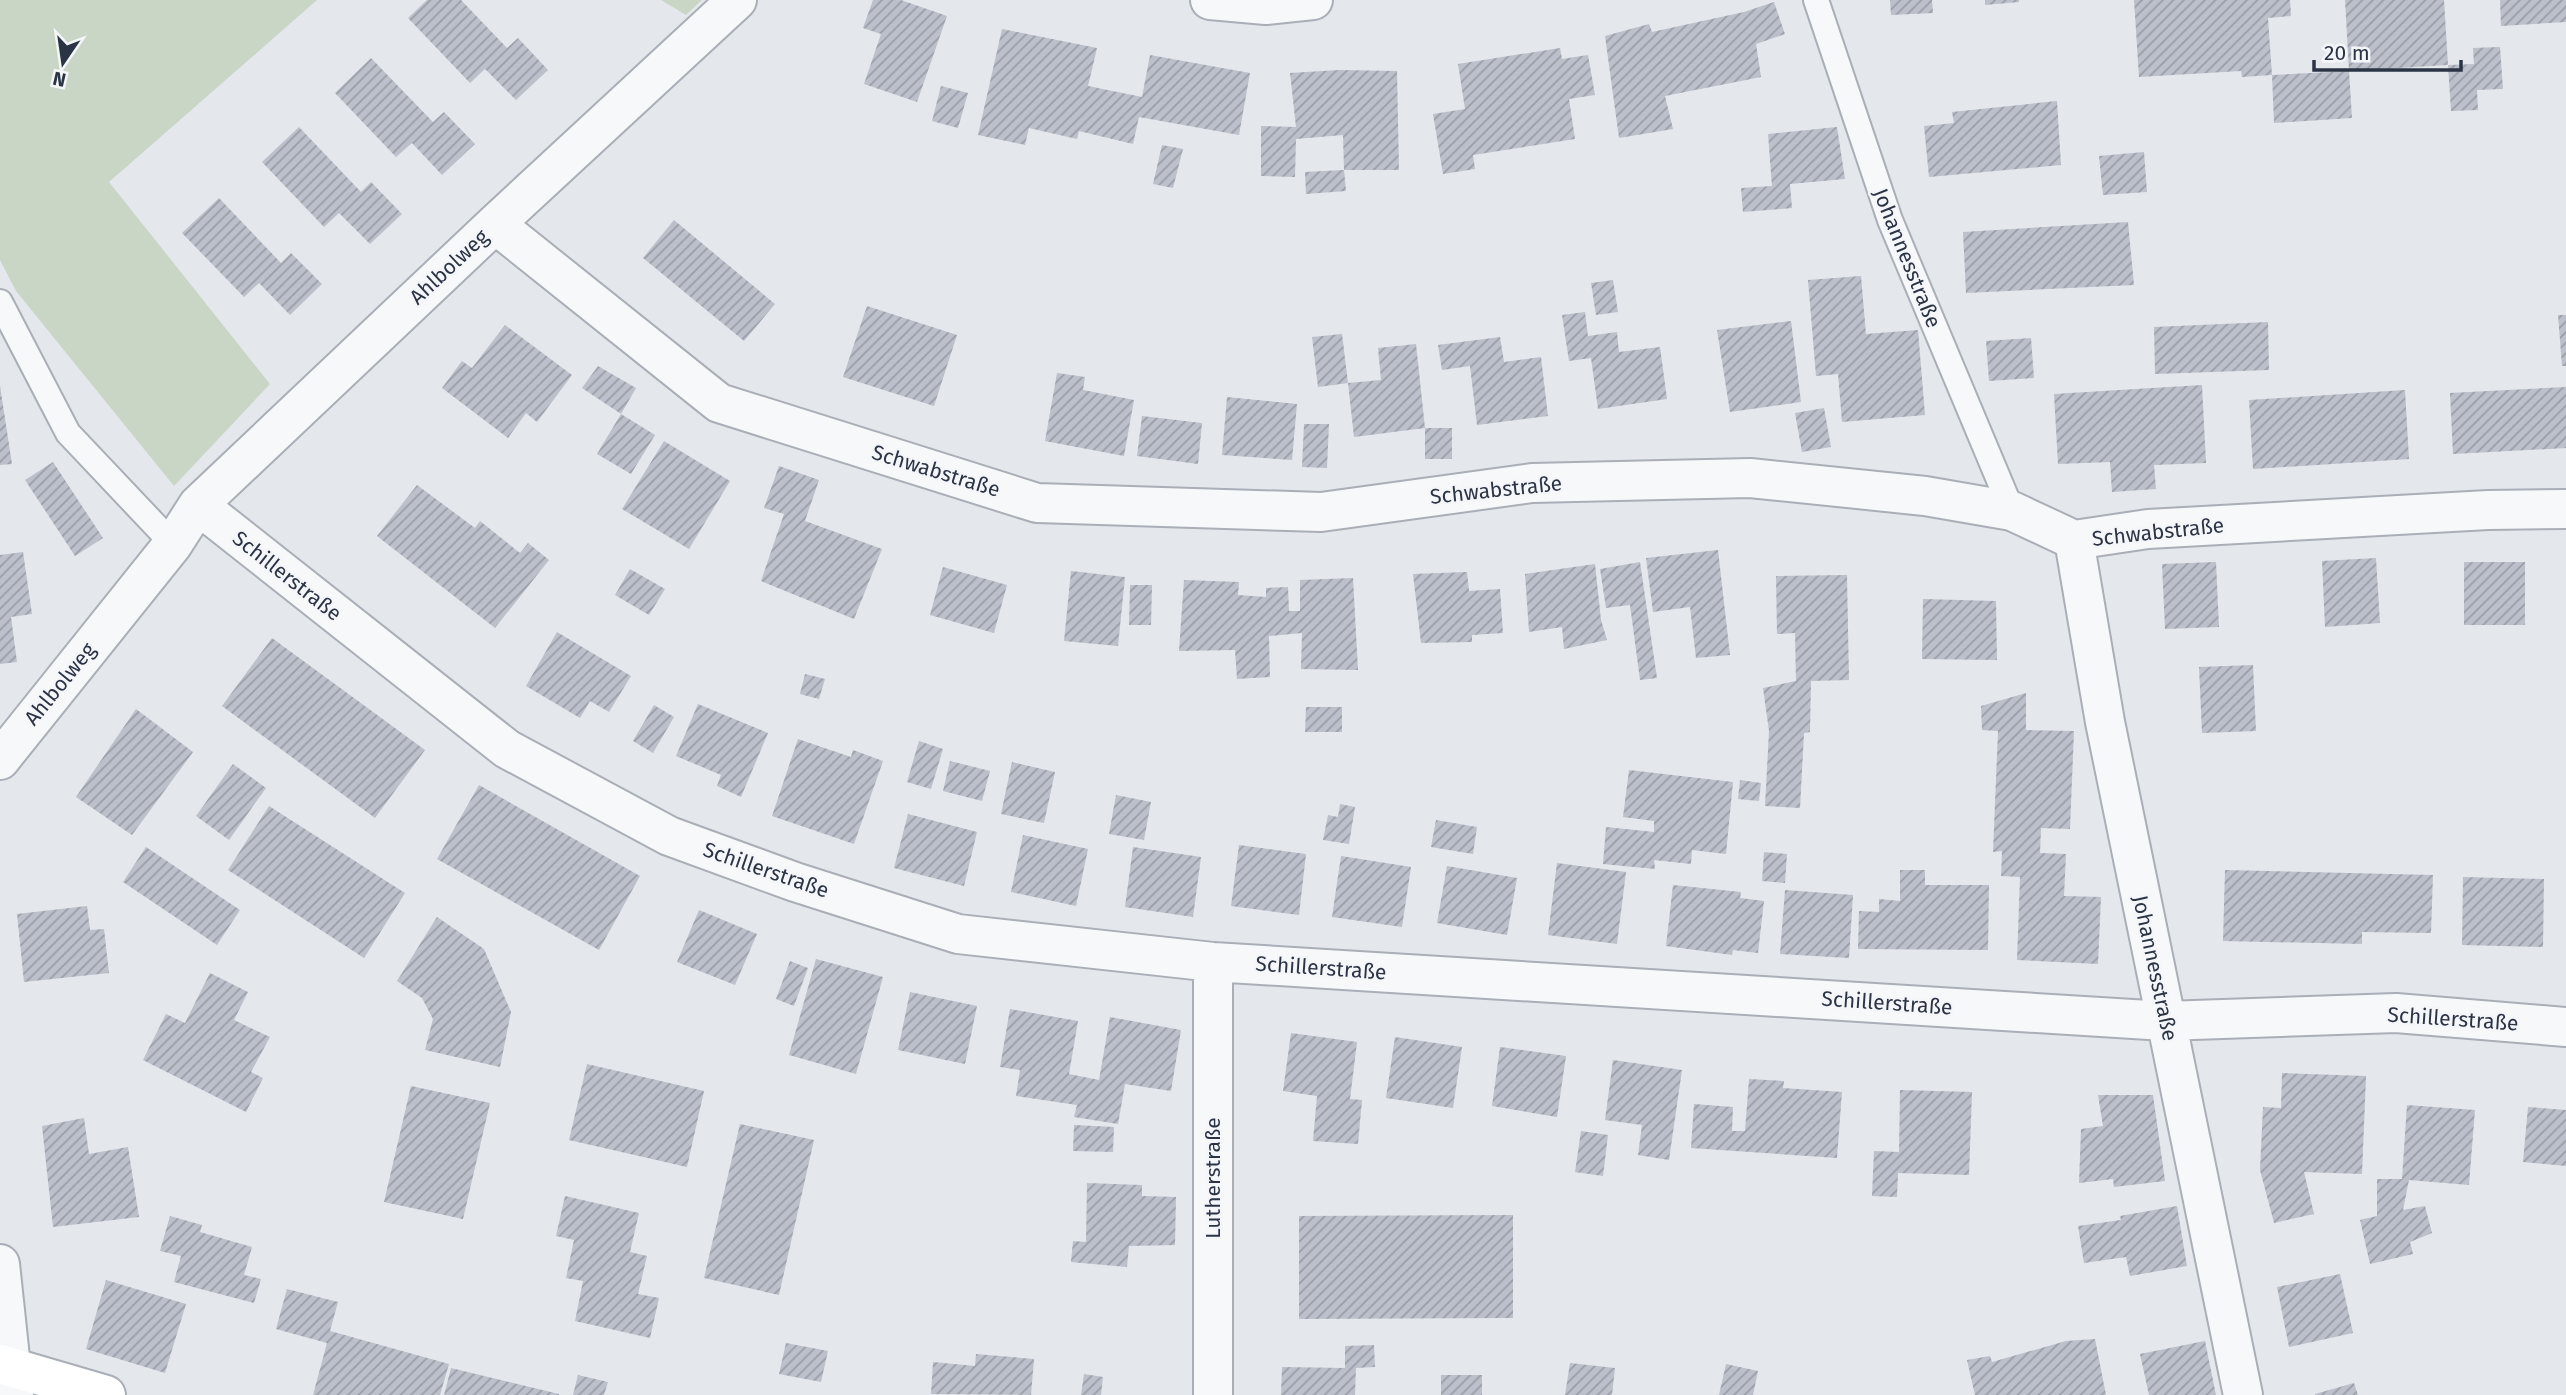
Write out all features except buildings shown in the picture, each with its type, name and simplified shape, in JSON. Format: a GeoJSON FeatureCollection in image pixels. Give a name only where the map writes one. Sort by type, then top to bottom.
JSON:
{"type":"FeatureCollection","features":[{"type":"Feature","properties":{"kind":"main road"},"geometry":{"type":"LineString","coordinates":[[9,1375],[106,1395]]}},
{"type":"Feature","properties":{"kind":"street","name":"Ahlbolweg"},"geometry":{"type":"LineString","coordinates":[[0,760],[173,544],[198,505],[737,0]]}},
{"type":"Feature","properties":{"kind":"street"},"geometry":{"type":"LineString","coordinates":[[1210,0],[1266,5],[1313,0]]}},
{"type":"Feature","properties":{"kind":"street","name":"Schwabstraße"},"geometry":{"type":"LineString","coordinates":[[495,224],[719,403],[1037,503],[1321,512],[1532,483],[1751,478],[1925,496],[2012,511],[2074,540],[2162,528],[2488,510],[2566,509]]}},
{"type":"Feature","properties":{"kind":"street","name":"Schillerstraße"},"geometry":{"type":"LineString","coordinates":[[198,505],[507,749],[669,836],[795,882],[958,934],[1213,962],[2165,1021],[2396,1013],[2566,1027]]}},
{"type":"Feature","properties":{"kind":"street","name":"Johannesstraße"},"geometry":{"type":"LineString","coordinates":[[2074,540],[2105,722],[2243,1395]]}},
{"type":"Feature","properties":{"kind":"street","name":"Lutherstraße"},"geometry":{"type":"LineString","coordinates":[[1213,962],[1213,1395]]}},
{"type":"Feature","properties":{"kind":"street"},"geometry":{"type":"LineString","coordinates":[[0,1264],[9,1375]]}},
{"type":"Feature","properties":{"kind":"lane","name":"Johannesstraße"},"geometry":{"type":"LineString","coordinates":[[1816,0],[1890,220],[2012,511]]}},
{"type":"Feature","properties":{"kind":"lane"},"geometry":{"type":"LineString","coordinates":[[0,302],[68,433],[173,544]]}},
{"type":"Feature","properties":{"kind":"green space"},"geometry":{"type":"Polygon","coordinates":[[[0,0],[317,0],[109,182],[270,384],[174,486],[16,291],[0,260],[0,0]]]}},
{"type":"Feature","properties":{"kind":"green space"},"geometry":{"type":"Polygon","coordinates":[[[661,0],[702,0],[686,15],[661,0]]]}}]}
